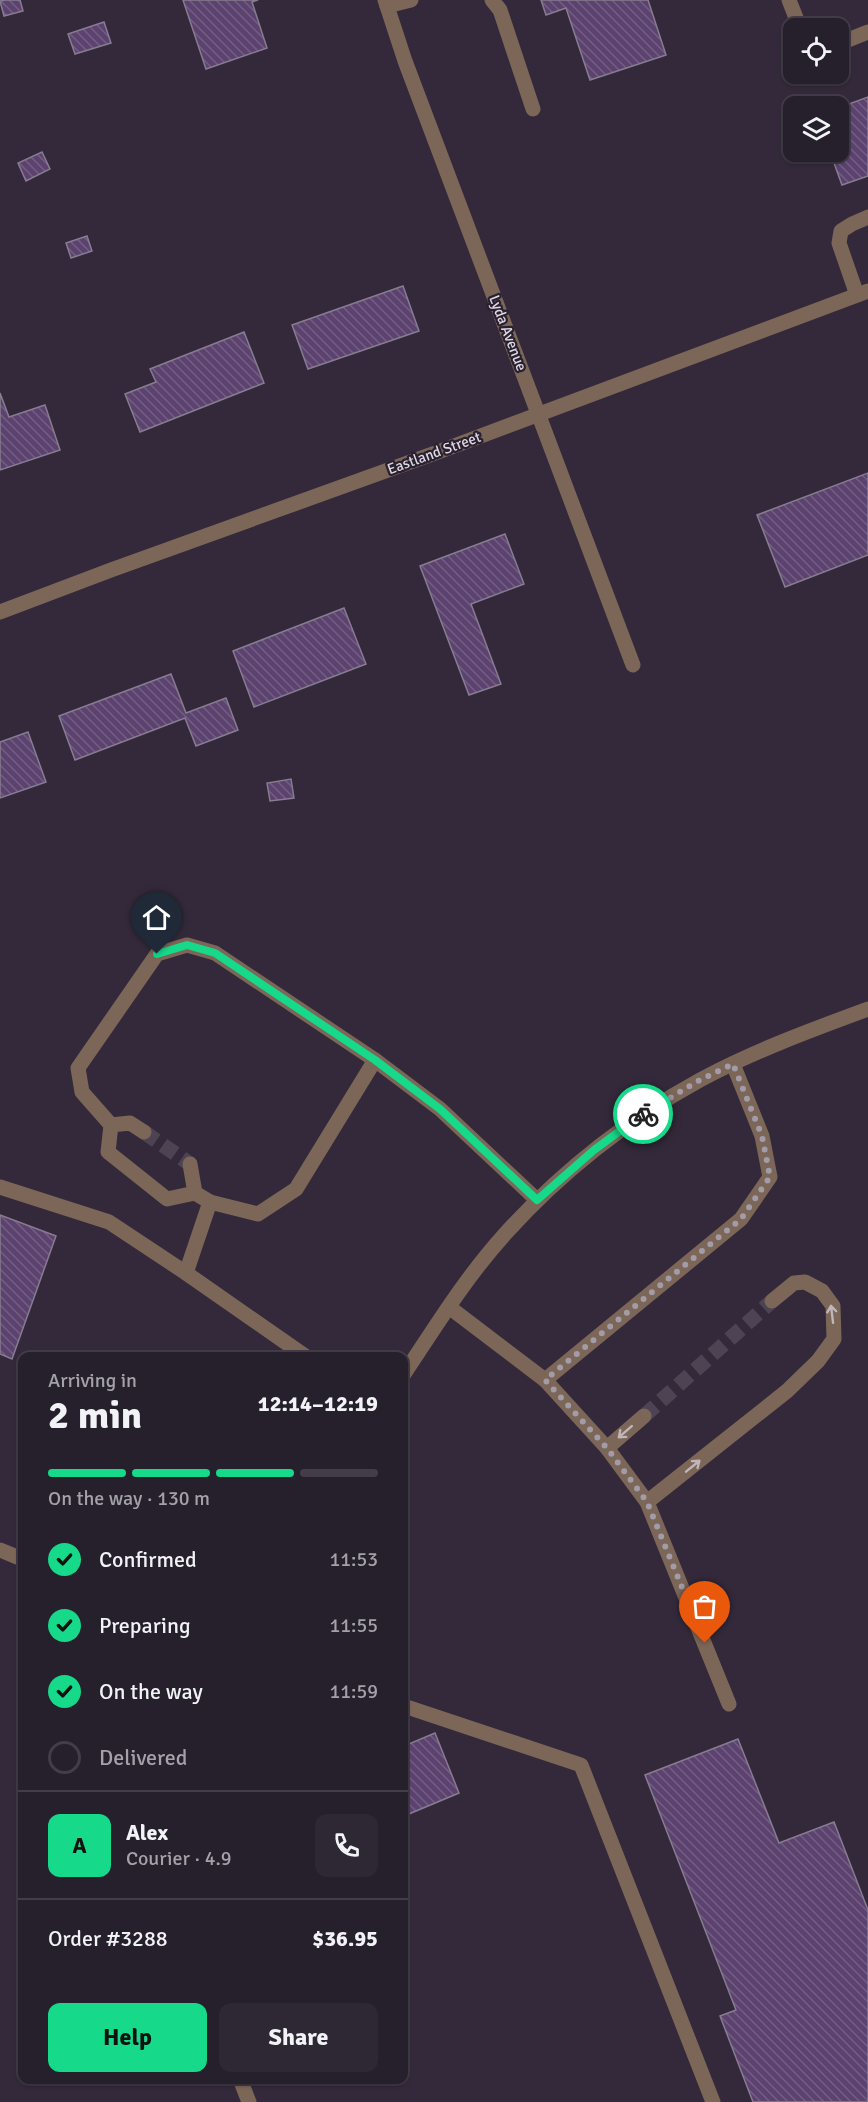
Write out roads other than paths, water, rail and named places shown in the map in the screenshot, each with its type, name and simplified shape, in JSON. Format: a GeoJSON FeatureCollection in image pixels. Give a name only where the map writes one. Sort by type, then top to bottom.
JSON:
{"type":"FeatureCollection","features":[{"type":"Feature","properties":{"kind":"street"},"geometry":{"type":"LineString","coordinates":[[386,3],[411,0]]}},
{"type":"Feature","properties":{"kind":"street"},"geometry":{"type":"LineString","coordinates":[[492,0],[500,10],[533,109]]}},
{"type":"Feature","properties":{"kind":"street"},"geometry":{"type":"LineString","coordinates":[[789,0],[796,18]]}},
{"type":"Feature","properties":{"kind":"street","name":"Lyda Avenue"},"geometry":{"type":"LineString","coordinates":[[386,3],[405,61],[633,665]]}},
{"type":"Feature","properties":{"kind":"street"},"geometry":{"type":"LineString","coordinates":[[849,40],[868,32]]}},
{"type":"Feature","properties":{"kind":"street"},"geometry":{"type":"LineString","coordinates":[[862,293],[839,243],[841,231],[868,217]]}},
{"type":"Feature","properties":{"kind":"street","name":"Eastland Street"},"geometry":{"type":"LineString","coordinates":[[0,612],[862,293]]}},
{"type":"Feature","properties":{"kind":"street"},"geometry":{"type":"LineString","coordinates":[[375,1060],[296,1189],[258,1214],[210,1202],[195,1193],[167,1198],[108,1152],[111,1125],[82,1092],[78,1068],[157,954],[187,945],[215,953],[375,1060],[440,1109],[537,1200]]}},
{"type":"Feature","properties":{"kind":"street"},"geometry":{"type":"LineString","coordinates":[[408,1368],[465,1284],[504,1235],[537,1200],[594,1150],[645,1113],[700,1080],[803,1033],[868,1009]]}},
{"type":"Feature","properties":{"kind":"street"},"geometry":{"type":"LineString","coordinates":[[545,1380],[741,1219],[770,1177],[762,1136],[733,1064]]}},
{"type":"Feature","properties":{"kind":"street"},"geometry":{"type":"LineString","coordinates":[[111,1125],[130,1123],[144,1132]]}},
{"type":"Feature","properties":{"kind":"street"},"geometry":{"type":"LineString","coordinates":[[190,1164],[195,1193]]}},
{"type":"Feature","properties":{"kind":"street"},"geometry":{"type":"LineString","coordinates":[[0,1187],[109,1222],[299,1352]]}},
{"type":"Feature","properties":{"kind":"street"},"geometry":{"type":"LineString","coordinates":[[186,1273],[210,1202]]}},
{"type":"Feature","properties":{"kind":"street"},"geometry":{"type":"LineString","coordinates":[[647,1502],[787,1391],[818,1361],[834,1339],[833,1306],[822,1291],[806,1282],[794,1283],[772,1300]]}},
{"type":"Feature","properties":{"kind":"street"},"geometry":{"type":"LineString","coordinates":[[449,1307],[545,1380],[607,1448],[647,1502],[729,1704]]}},
{"type":"Feature","properties":{"kind":"street"},"geometry":{"type":"LineString","coordinates":[[607,1448],[644,1416]]}},
{"type":"Feature","properties":{"kind":"street"},"geometry":{"type":"LineString","coordinates":[[0,1550],[18,1557]]}},
{"type":"Feature","properties":{"kind":"street"},"geometry":{"type":"LineString","coordinates":[[408,1707],[581,1765],[713,2102]]}},
{"type":"Feature","properties":{"kind":"street"},"geometry":{"type":"LineString","coordinates":[[242,2084],[249,2102]]}},
{"type":"Feature","properties":{"kind":"tunnel"},"geometry":{"type":"LineString","coordinates":[[144,1132],[190,1164]]}},
{"type":"Feature","properties":{"kind":"tunnel"},"geometry":{"type":"LineString","coordinates":[[644,1416],[772,1301]]}}]}
